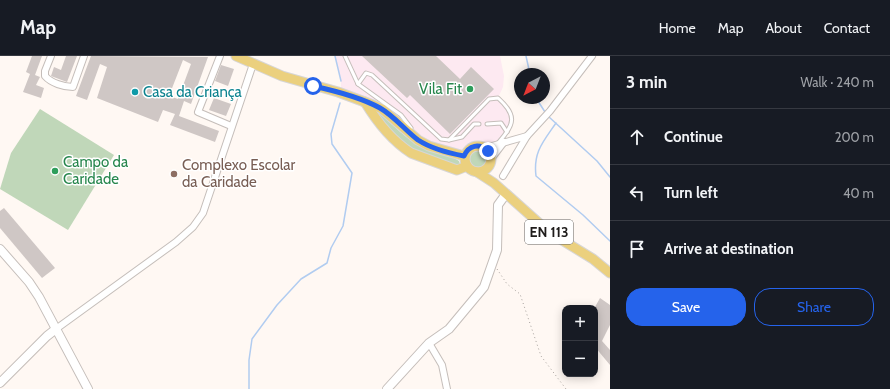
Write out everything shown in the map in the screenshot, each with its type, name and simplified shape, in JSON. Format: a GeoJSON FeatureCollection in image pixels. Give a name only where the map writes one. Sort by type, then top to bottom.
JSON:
{"type":"FeatureCollection","features":[{"type":"Feature","properties":{"kind":"main road"},"geometry":{"type":"LineString","coordinates":[[236,56],[282,76],[338,92],[382,109],[418,140],[435,149],[464,156]]}},
{"type":"Feature","properties":{"kind":"main road"},"geometry":{"type":"LineString","coordinates":[[365,102],[387,133],[405,148],[457,170],[467,166],[464,156]]}},
{"type":"Feature","properties":{"kind":"main road"},"geometry":{"type":"LineString","coordinates":[[464,156],[472,147],[477,146],[485,148],[490,161],[494,183]]}},
{"type":"Feature","properties":{"kind":"main road"},"geometry":{"type":"LineString","coordinates":[[477,172],[485,170],[490,161]]}},
{"type":"Feature","properties":{"kind":"main road","name":"EN 113"},"geometry":{"type":"LineString","coordinates":[[467,166],[473,172],[477,172],[494,183],[549,232],[593,259],[610,273]]}},
{"type":"Feature","properties":{"kind":"street"},"geometry":{"type":"LineString","coordinates":[[51,56],[45,71],[45,76],[48,80],[73,87],[84,56]]}},
{"type":"Feature","properties":{"kind":"street"},"geometry":{"type":"LineString","coordinates":[[220,56],[198,112],[231,126]]}},
{"type":"Feature","properties":{"kind":"street"},"geometry":{"type":"LineString","coordinates":[[503,176],[527,136],[550,111],[592,56]]}},
{"type":"Feature","properties":{"kind":"street"},"geometry":{"type":"LineString","coordinates":[[0,383],[47,336],[140,269],[193,227],[203,213],[253,64]]}},
{"type":"Feature","properties":{"kind":"street"},"geometry":{"type":"LineString","coordinates":[[485,148],[527,136]]}},
{"type":"Feature","properties":{"kind":"street"},"geometry":{"type":"LineString","coordinates":[[490,161],[504,142]]}},
{"type":"Feature","properties":{"kind":"street"},"geometry":{"type":"LineString","coordinates":[[387,389],[429,343],[449,329],[484,287],[496,250],[498,205],[506,194]]}},
{"type":"Feature","properties":{"kind":"street"},"geometry":{"type":"LineString","coordinates":[[0,249],[39,297],[88,389]]}},
{"type":"Feature","properties":{"kind":"street"},"geometry":{"type":"LineString","coordinates":[[429,343],[442,365],[447,389]]}},
{"type":"Feature","properties":{"kind":"lane"},"geometry":{"type":"LineString","coordinates":[[345,56],[358,84],[401,115],[418,140]]}},
{"type":"Feature","properties":{"kind":"lane"},"geometry":{"type":"LineString","coordinates":[[358,84],[366,74],[372,75],[431,132],[441,139],[450,140],[462,137],[474,124],[479,124]]}},
{"type":"Feature","properties":{"kind":"lane"},"geometry":{"type":"LineString","coordinates":[[450,140],[489,99],[498,98],[507,106],[512,114],[512,120],[507,132],[497,144]]}},
{"type":"Feature","properties":{"kind":"lane"},"geometry":{"type":"LineString","coordinates":[[487,124],[500,123],[507,132]]}},
{"type":"Feature","properties":{"kind":"path"},"geometry":{"type":"LineString","coordinates":[[497,269],[507,284],[520,294],[541,356],[566,389]]}},
{"type":"Feature","properties":{"kind":"shaded area"},"geometry":{"type":"Polygon","coordinates":[[[335,56],[500,56],[504,76],[503,87],[498,98],[512,114],[511,127],[497,144],[485,148],[477,146],[473,147],[466,152],[443,151],[398,123],[341,93],[341,81],[335,56]]]}},
{"type":"Feature","properties":{"kind":"green space","name":"Campo da Caridade"},"geometry":{"type":"Polygon","coordinates":[[[40,109],[114,155],[68,230],[0,189],[11,153],[40,109]]]}},
{"type":"Feature","properties":{"kind":"green space"},"geometry":{"type":"Polygon","coordinates":[[[375,111],[377,111],[401,133],[416,144],[456,159],[460,164],[457,166],[417,152],[396,138],[375,111]]]}},
{"type":"Feature","properties":{"kind":"green space"},"geometry":{"type":"Polygon","coordinates":[[[478,151],[484,154],[487,160],[484,166],[478,169],[472,166],[469,160],[472,154],[478,151]]]}},
{"type":"Feature","properties":{"kind":"building"},"geometry":{"type":"Polygon","coordinates":[[[32,56],[42,56],[35,75],[40,77],[36,85],[44,88],[41,98],[23,92],[30,74],[26,72],[32,56]]]}},
{"type":"Feature","properties":{"kind":"building"},"geometry":{"type":"Polygon","coordinates":[[[66,56],[77,56],[67,82],[51,76],[54,67],[61,70],[66,56]]]}},
{"type":"Feature","properties":{"kind":"building","name":"Casa da Criança"},"geometry":{"type":"Polygon","coordinates":[[[91,56],[208,57],[191,104],[184,101],[179,116],[219,131],[215,142],[170,125],[175,114],[163,110],[158,122],[97,98],[107,67],[100,64],[87,100],[76,96],[91,56]],[[183,60],[169,96],[178,99],[191,64],[183,60]]]}},
{"type":"Feature","properties":{"kind":"building"},"geometry":{"type":"Polygon","coordinates":[[[362,56],[436,56],[460,79],[471,67],[494,89],[450,134],[410,95],[407,98],[362,56]]]}},
{"type":"Feature","properties":{"kind":"building"},"geometry":{"type":"Polygon","coordinates":[[[221,65],[234,69],[228,86],[215,81],[221,65]]]}},
{"type":"Feature","properties":{"kind":"building"},"geometry":{"type":"Polygon","coordinates":[[[214,98],[231,104],[226,116],[209,110],[214,98]]]}},
{"type":"Feature","properties":{"kind":"building"},"geometry":{"type":"Polygon","coordinates":[[[4,208],[55,268],[42,278],[0,228],[0,211],[4,208]]]}},
{"type":"Feature","properties":{"kind":"building"},"geometry":{"type":"Polygon","coordinates":[[[600,298],[610,305],[610,325],[602,341],[610,350],[610,365],[598,351],[598,305],[596,305],[600,298]]]}},
{"type":"Feature","properties":{"kind":"waterway"},"geometry":{"type":"LineString","coordinates":[[335,56],[341,81]]}},
{"type":"Feature","properties":{"kind":"waterway"},"geometry":{"type":"LineString","coordinates":[[526,56],[529,68]]}},
{"type":"Feature","properties":{"kind":"waterway"},"geometry":{"type":"LineString","coordinates":[[249,389],[249,360],[252,339],[277,305],[301,279],[327,263],[331,248],[343,226],[352,173],[332,144],[331,134],[340,103]]}},
{"type":"Feature","properties":{"kind":"waterway"},"geometry":{"type":"LineString","coordinates":[[540,104],[545,112]]}},
{"type":"Feature","properties":{"kind":"waterway"},"geometry":{"type":"LineString","coordinates":[[549,117],[597,161],[610,177]]}},
{"type":"Feature","properties":{"kind":"waterway"},"geometry":{"type":"LineString","coordinates":[[556,123],[540,148],[536,160],[536,176],[583,215],[610,241]]}},
{"type":"Feature","properties":{"kind":"place","name":"Vila Fit"},"geometry":{"type":"Point","coordinates":[470,89]}},
{"type":"Feature","properties":{"kind":"place","name":"Casa da Criança"},"geometry":{"type":"Point","coordinates":[135,92]}},
{"type":"Feature","properties":{"kind":"place","name":"Campo da Caridade"},"geometry":{"type":"Point","coordinates":[55,171]}},
{"type":"Feature","properties":{"kind":"place","name":"Complexo Escolar da Caridade"},"geometry":{"type":"Point","coordinates":[174,174]}},
{"type":"Feature","properties":{"kind":"route"},"geometry":{"type":"LineString","coordinates":[[313,86],[338,92],[382,109],[418,140],[435,149],[464,156],[472,147],[481,146],[488,151]]}}]}
